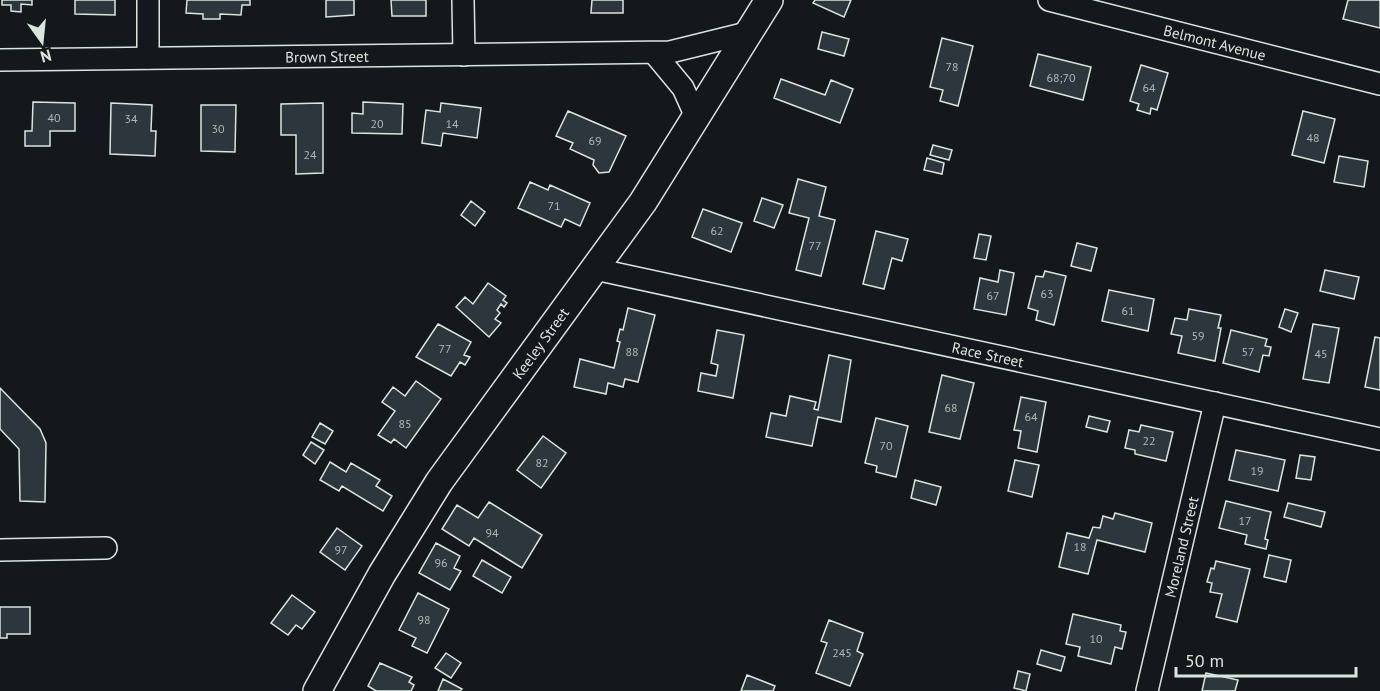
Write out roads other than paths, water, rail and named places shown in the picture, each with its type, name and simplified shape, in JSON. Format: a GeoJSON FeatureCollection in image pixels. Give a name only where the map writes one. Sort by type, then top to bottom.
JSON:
{"type":"FeatureCollection","features":[{"type":"Feature","properties":{"kind":"street"},"geometry":{"type":"LineString","coordinates":[[147,0],[148,58]]}},
{"type":"Feature","properties":{"kind":"street"},"geometry":{"type":"LineString","coordinates":[[463,0],[464,55]]}},
{"type":"Feature","properties":{"kind":"street","name":"Keeley Street"},"geometry":{"type":"LineString","coordinates":[[317,691],[382,574],[439,482],[643,202],[697,119],[769,0]]}},
{"type":"Feature","properties":{"kind":"street","name":"Belmont Avenue"},"geometry":{"type":"LineString","coordinates":[[1049,0],[1380,84]]}},
{"type":"Feature","properties":{"kind":"street","name":"Brown Street"},"geometry":{"type":"LineString","coordinates":[[0,60],[654,53],[670,52],[751,32]]}},
{"type":"Feature","properties":{"kind":"street"},"geometry":{"type":"LineString","coordinates":[[654,53],[683,88],[697,119]]}},
{"type":"Feature","properties":{"kind":"street","name":"Race Street"},"geometry":{"type":"LineString","coordinates":[[595,268],[1380,439]]}},
{"type":"Feature","properties":{"kind":"street","name":"Moreland Street"},"geometry":{"type":"LineString","coordinates":[[1148,691],[1215,403]]}},
{"type":"Feature","properties":{"kind":"street"},"geometry":{"type":"LineString","coordinates":[[0,550],[106,548]]}}]}
